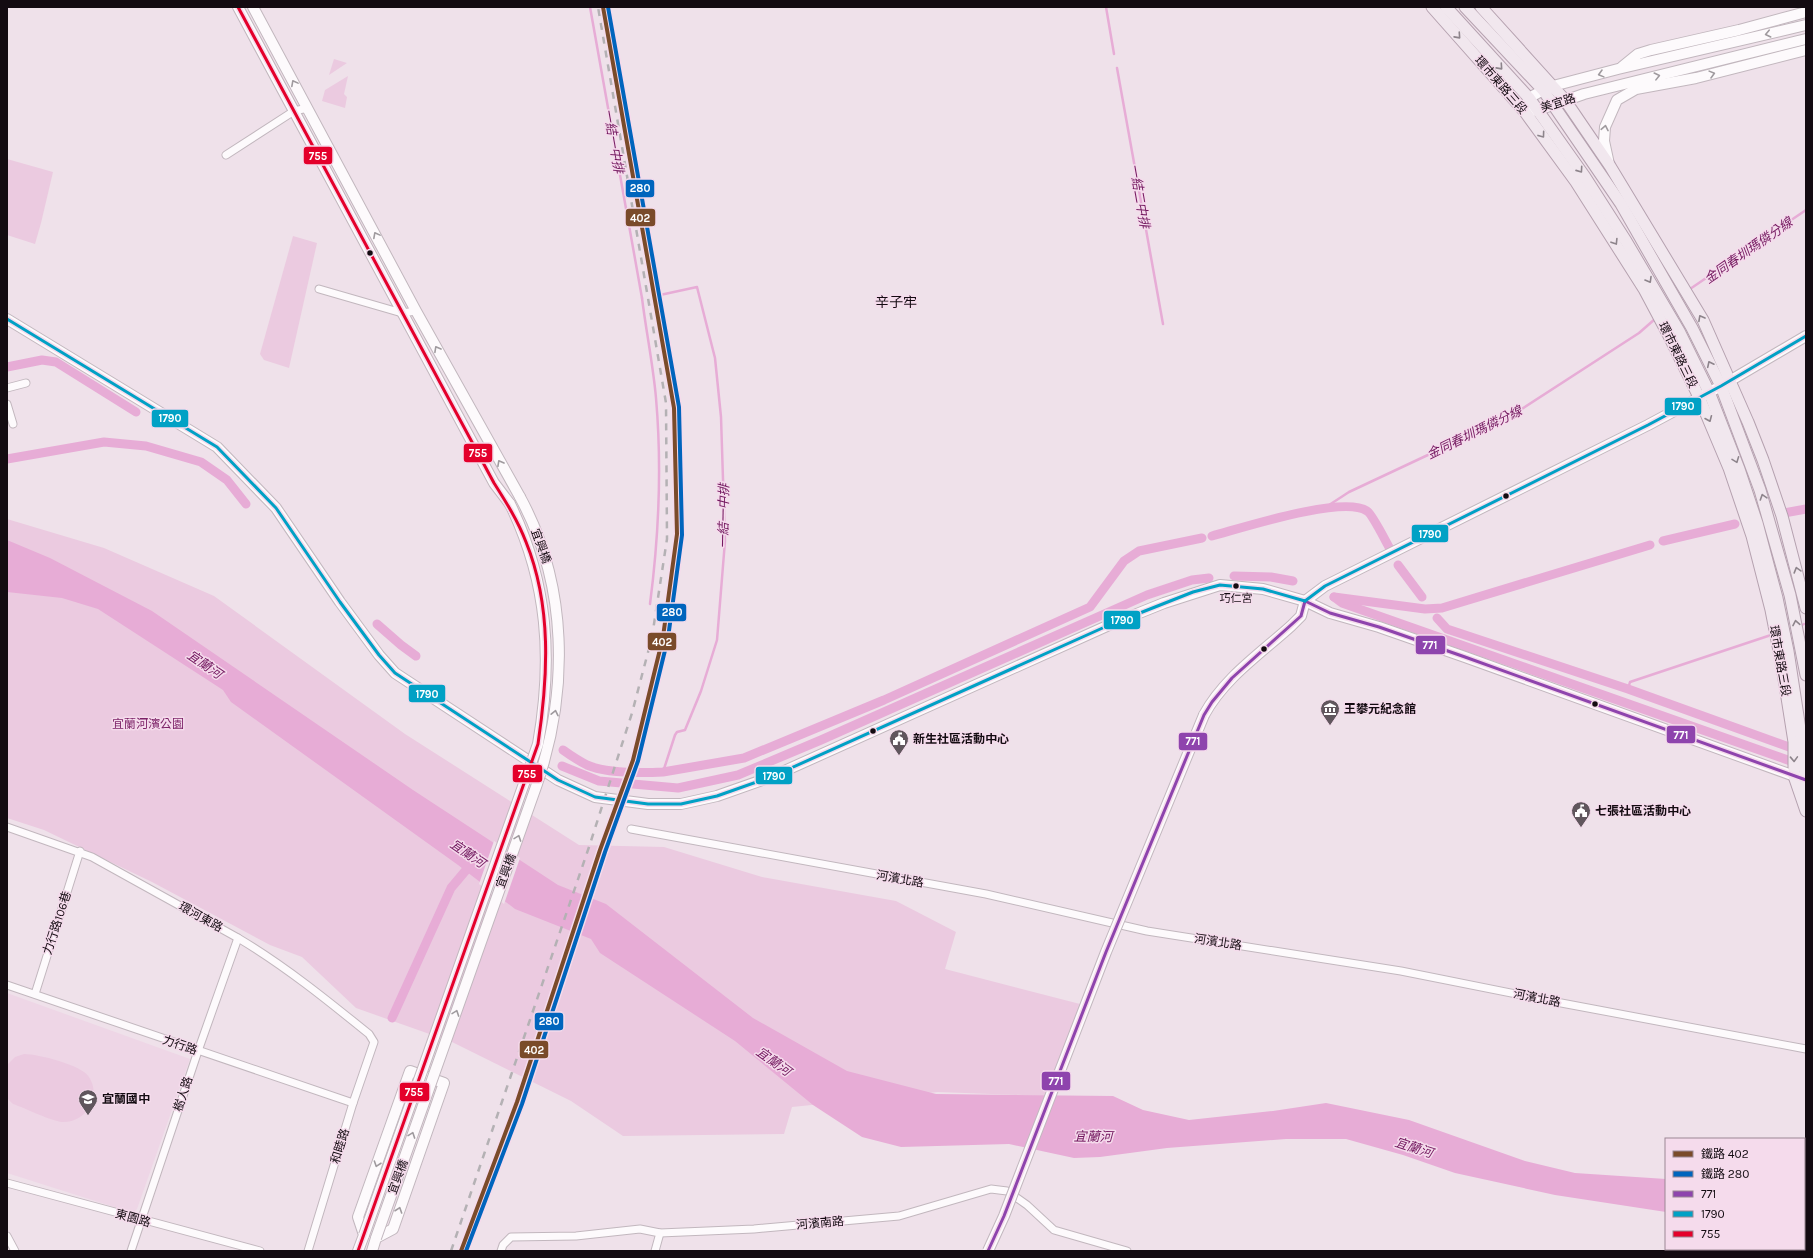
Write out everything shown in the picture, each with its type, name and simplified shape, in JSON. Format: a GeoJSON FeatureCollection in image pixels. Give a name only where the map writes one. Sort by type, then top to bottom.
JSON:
{"type":"FeatureCollection","features":[{"type":"Feature","properties":{"kind":"main road","name":"環市東路三段"},"geometry":{"type":"LineString","coordinates":[[1432,7],[1525,112],[1576,182],[1616,243],[1704,395]]}},
{"type":"Feature","properties":{"kind":"main road","name":"環市東路三段"},"geometry":{"type":"LineString","coordinates":[[1446,7],[1529,98],[1538,110],[1585,177],[1626,241],[1679,331],[1704,395],[1752,536],[1771,610],[1806,782]]}},
{"type":"Feature","properties":{"kind":"main road","name":"環市東路三段"},"geometry":{"type":"LineString","coordinates":[[1465,7],[1548,88],[1565,100],[1610,166],[1703,320],[1770,520],[1790,595],[1806,675]]}},
{"type":"Feature","properties":{"kind":"main road","name":"環市東路三段"},"geometry":{"type":"LineString","coordinates":[[1481,7],[1548,88],[1552,104],[1597,167],[1637,230],[1692,328],[1748,422],[1772,487],[1806,608]]}},
{"type":"Feature","properties":{"kind":"main road"},"geometry":{"type":"LineString","coordinates":[[1621,184],[1637,230]]}},
{"type":"Feature","properties":{"kind":"main road","name":"環市東路三段"},"geometry":{"type":"LineString","coordinates":[[1798,742],[1794,776],[1806,811]]}},
{"type":"Feature","properties":{"kind":"street","name":"宜興橋"},"geometry":{"type":"LineString","coordinates":[[238,7],[494,483],[510,504],[530,550],[544,617],[546,677],[544,706],[538,744],[358,1251]]}},
{"type":"Feature","properties":{"kind":"street","name":"宜興橋"},"geometry":{"type":"LineString","coordinates":[[253,7],[416,311],[520,497],[543,548],[555,596],[559,661],[557,707],[547,757],[372,1251]]}},
{"type":"Feature","properties":{"kind":"street","name":"美宜路"},"geometry":{"type":"LineString","coordinates":[[1618,69],[1638,54],[1644,52],[1739,30],[1806,12]]}},
{"type":"Feature","properties":{"kind":"street","name":"美宜路"},"geometry":{"type":"LineString","coordinates":[[1806,25],[1618,69],[1548,88],[1529,98],[1525,112],[1538,110],[1565,100],[1626,84],[1806,39]]}},
{"type":"Feature","properties":{"kind":"street"},"geometry":{"type":"LineString","coordinates":[[1617,100],[1636,89],[1696,78],[1806,50]]}},
{"type":"Feature","properties":{"kind":"street"},"geometry":{"type":"LineString","coordinates":[[1610,166],[1604,141],[1605,127],[1626,84]]}},
{"type":"Feature","properties":{"kind":"street"},"geometry":{"type":"LineString","coordinates":[[226,155],[294,111],[308,108]]}},
{"type":"Feature","properties":{"kind":"street"},"geometry":{"type":"LineString","coordinates":[[319,289],[402,313],[416,311]]}},
{"type":"Feature","properties":{"kind":"street"},"geometry":{"type":"LineString","coordinates":[[7,320],[217,448],[276,508],[349,614],[379,655],[395,673],[551,776],[595,797],[648,804],[681,804],[717,796],[771,777],[1107,626],[1193,592],[1220,585],[1263,589],[1305,601],[1330,613],[1472,659],[1794,776],[1806,782]]}},
{"type":"Feature","properties":{"kind":"street"},"geometry":{"type":"LineString","coordinates":[[988,1251],[1004,1216],[1106,952],[1204,715],[1214,697],[1225,684],[1291,626],[1301,616],[1305,601],[1325,586],[1648,425],[1725,384],[1806,336]]}},
{"type":"Feature","properties":{"kind":"street"},"geometry":{"type":"LineString","coordinates":[[7,388],[26,383]]}},
{"type":"Feature","properties":{"kind":"street"},"geometry":{"type":"LineString","coordinates":[[7,404],[12,424]]}},
{"type":"Feature","properties":{"kind":"street","name":"環河東路"},"geometry":{"type":"LineString","coordinates":[[7,827],[80,851],[238,938],[312,988],[369,1034],[374,1042]]}},
{"type":"Feature","properties":{"kind":"street","name":"河濱北路"},"geometry":{"type":"LineString","coordinates":[[631,829],[986,894],[1147,931],[1401,971],[1806,1049]]}},
{"type":"Feature","properties":{"kind":"street","name":"力行路106巷"},"geometry":{"type":"LineString","coordinates":[[35,994],[80,851]]}},
{"type":"Feature","properties":{"kind":"street","name":"樹人路"},"geometry":{"type":"LineString","coordinates":[[131,1251],[198,1051],[238,938]]}},
{"type":"Feature","properties":{"kind":"street","name":"力行路"},"geometry":{"type":"LineString","coordinates":[[7,984],[198,1051],[309,1086],[353,1103]]}},
{"type":"Feature","properties":{"kind":"street","name":"和睦路"},"geometry":{"type":"LineString","coordinates":[[308,1251],[353,1103],[374,1042]]}},
{"type":"Feature","properties":{"kind":"street"},"geometry":{"type":"LineString","coordinates":[[364,1235],[358,1217],[410,1071],[444,1083],[393,1229],[376,1238]]}},
{"type":"Feature","properties":{"kind":"street"},"geometry":{"type":"LineString","coordinates":[[404,1088],[438,1100]]}},
{"type":"Feature","properties":{"kind":"street","name":"東園路"},"geometry":{"type":"LineString","coordinates":[[7,1183],[260,1251]]}},
{"type":"Feature","properties":{"kind":"street","name":"河濱南路"},"geometry":{"type":"LineString","coordinates":[[500,1251],[511,1236],[576,1236],[640,1229],[660,1233],[754,1229],[899,1216],[991,1189],[1007,1191],[1028,1205],[1054,1230],[1127,1251]]}},
{"type":"Feature","properties":{"kind":"street"},"geometry":{"type":"LineString","coordinates":[[655,1251],[660,1233]]}},
{"type":"Feature","properties":{"kind":"street"},"geometry":{"type":"LineString","coordinates":[[7,1236],[15,1251]]}},
{"type":"Feature","properties":{"kind":"shaded area","name":"宜蘭國中"},"geometry":{"type":"Polygon","coordinates":[[[7,993],[190,1059],[137,1209],[133,1213],[7,1173],[7,993]]]}},
{"type":"Feature","properties":{"kind":"green space"},"geometry":{"type":"Polygon","coordinates":[[[334,59],[347,63],[329,75],[334,59]]]}},
{"type":"Feature","properties":{"kind":"green space"},"geometry":{"type":"Polygon","coordinates":[[[348,76],[344,94],[347,97],[345,108],[322,101],[325,90],[348,76]]]}},
{"type":"Feature","properties":{"kind":"green space"},"geometry":{"type":"Polygon","coordinates":[[[7,159],[53,172],[35,244],[7,235],[7,159]]]}},
{"type":"Feature","properties":{"kind":"green space"},"geometry":{"type":"Polygon","coordinates":[[[293,236],[317,243],[289,368],[264,360],[260,354],[293,236]]]}},
{"type":"Feature","properties":{"kind":"green space","name":"宜蘭河濱公園"},"geometry":{"type":"Polygon","coordinates":[[[7,519],[104,548],[214,596],[405,734],[579,845],[664,847],[762,877],[896,901],[956,932],[945,969],[1080,1004],[1049,1096],[938,1092],[792,1107],[784,1134],[623,1136],[571,1101],[452,1042],[356,1008],[302,957],[270,945],[152,882],[44,830],[7,818],[7,519]]]}},
{"type":"Feature","properties":{"kind":"green space"},"geometry":{"type":"Polygon","coordinates":[[[24,1054],[31,1054],[69,1064],[85,1073],[93,1085],[94,1093],[85,1113],[71,1121],[62,1122],[13,1104],[7,1098],[7,1065],[15,1057],[24,1054]]]}},
{"type":"Feature","properties":{"kind":"water","name":"宜蘭河"},"geometry":{"type":"Polygon","coordinates":[[[7,540],[50,558],[152,611],[413,790],[558,885],[606,904],[753,1018],[847,1071],[936,1094],[1113,1096],[1143,1110],[1189,1120],[1273,1111],[1326,1103],[1409,1120],[1525,1161],[1575,1173],[1665,1179],[1665,1212],[1555,1195],[1455,1173],[1403,1155],[1346,1139],[1286,1139],[1167,1148],[1100,1157],[1074,1158],[1009,1144],[901,1147],[862,1137],[813,1105],[735,1041],[600,953],[591,939],[515,909],[458,865],[231,702],[223,690],[98,609],[62,598],[7,592],[7,540]]]}},
{"type":"Feature","properties":{"kind":"pier"},"geometry":{"type":"Polygon","coordinates":[[[494,841],[520,858],[504,904],[479,884],[494,841]]]}},
{"type":"Feature","properties":{"kind":"waterway","name":"一結一中排"},"geometry":{"type":"LineString","coordinates":[[590,7],[642,298]]}},
{"type":"Feature","properties":{"kind":"waterway","name":"一結二中排"},"geometry":{"type":"LineString","coordinates":[[1106,7],[1114,54]]}},
{"type":"Feature","properties":{"kind":"waterway","name":"一結二中排"},"geometry":{"type":"LineString","coordinates":[[1117,68],[1163,324]]}},
{"type":"Feature","properties":{"kind":"waterway","name":"金同春圳瑪僯分線"},"geometry":{"type":"LineString","coordinates":[[1690,289],[1806,210]]}},
{"type":"Feature","properties":{"kind":"waterway","name":"一結一中排"},"geometry":{"type":"LineString","coordinates":[[660,295],[697,287],[715,358],[721,417],[725,541],[717,640],[701,691],[685,730],[677,732],[675,735],[663,772]]}},
{"type":"Feature","properties":{"kind":"waterway"},"geometry":{"type":"LineString","coordinates":[[642,298],[655,385],[659,450],[659,501],[656,552],[650,604]]}},
{"type":"Feature","properties":{"kind":"waterway","name":"金同春圳瑪僯分線"},"geometry":{"type":"LineString","coordinates":[[1326,507],[1349,492],[1511,416],[1639,333],[1655,319]]}},
{"type":"Feature","properties":{"kind":"waterway"},"geometry":{"type":"LineString","coordinates":[[7,367],[42,360],[56,362],[136,412]]}},
{"type":"Feature","properties":{"kind":"waterway"},"geometry":{"type":"LineString","coordinates":[[7,459],[104,442],[146,446],[201,462],[227,480],[246,504]]}},
{"type":"Feature","properties":{"kind":"waterway"},"geometry":{"type":"LineString","coordinates":[[1212,536],[1292,514],[1337,507],[1355,507],[1369,513],[1389,547]]}},
{"type":"Feature","properties":{"kind":"waterway"},"geometry":{"type":"LineString","coordinates":[[1784,513],[1806,509]]}},
{"type":"Feature","properties":{"kind":"waterway"},"geometry":{"type":"LineString","coordinates":[[1663,541],[1735,524]]}},
{"type":"Feature","properties":{"kind":"waterway"},"geometry":{"type":"LineString","coordinates":[[563,750],[587,765],[595,768],[624,772],[663,772],[744,758],[884,700],[1090,607],[1124,561],[1139,551],[1202,538]]}},
{"type":"Feature","properties":{"kind":"waterway"},"geometry":{"type":"LineString","coordinates":[[1334,597],[1425,609],[1442,608],[1650,545]]}},
{"type":"Feature","properties":{"kind":"waterway"},"geometry":{"type":"LineString","coordinates":[[1398,565],[1422,597]]}},
{"type":"Feature","properties":{"kind":"waterway"},"geometry":{"type":"LineString","coordinates":[[1234,576],[1271,577],[1293,581]]}},
{"type":"Feature","properties":{"kind":"waterway"},"geometry":{"type":"LineString","coordinates":[[562,766],[599,781],[678,788],[738,775],[821,740],[1147,595],[1192,580],[1209,578]]}},
{"type":"Feature","properties":{"kind":"waterway"},"geometry":{"type":"LineString","coordinates":[[1334,597],[1342,603],[1799,764]]}},
{"type":"Feature","properties":{"kind":"waterway"},"geometry":{"type":"LineString","coordinates":[[1437,618],[1447,629],[1628,689],[1800,751]]}},
{"type":"Feature","properties":{"kind":"waterway"},"geometry":{"type":"LineString","coordinates":[[377,624],[416,656]]}},
{"type":"Feature","properties":{"kind":"waterway"},"geometry":{"type":"LineString","coordinates":[[1628,689],[1630,682],[1771,635]]}},
{"type":"Feature","properties":{"kind":"waterway","name":"宜蘭河"},"geometry":{"type":"LineString","coordinates":[[392,1018],[451,888],[472,863]]}},
{"type":"Feature","properties":{"kind":"railway"},"geometry":{"type":"LineString","coordinates":[[451,1251],[589,847],[632,713],[652,637],[667,539],[666,403],[598,7]]}},
{"type":"Feature","properties":{"kind":"rail line","name":"402"},"geometry":{"type":"LineString","coordinates":[[461,1251],[517,1102],[600,850],[633,760],[663,637],[677,534],[674,408],[603,7]]}},
{"type":"Feature","properties":{"kind":"rail line","name":"280"},"geometry":{"type":"LineString","coordinates":[[466,1251],[522,1104],[605,852],[638,761],[668,638],[682,535],[679,407],[608,7]]}},
{"type":"Feature","properties":{"kind":"transit line","name":"755"},"geometry":{"type":"LineString","coordinates":[[238,7],[519,527],[534,566],[544,616],[546,642],[544,693],[538,744],[358,1251]]}},
{"type":"Feature","properties":{"kind":"transit line","name":"1790"},"geometry":{"type":"LineString","coordinates":[[7,319],[217,447],[276,508],[340,602],[379,655],[395,673],[558,780],[595,797],[648,804],[681,804],[717,796],[771,777],[1107,626],[1193,592],[1220,585],[1263,589],[1305,601]]}},
{"type":"Feature","properties":{"kind":"transit line","name":"1790"},"geometry":{"type":"LineString","coordinates":[[1305,601],[1325,586],[1648,425],[1721,386],[1806,336]]}},
{"type":"Feature","properties":{"kind":"transit line","name":"771"},"geometry":{"type":"LineString","coordinates":[[1305,601],[1330,613],[1379,627],[1465,657],[1806,780]]}},
{"type":"Feature","properties":{"kind":"transit line","name":"771"},"geometry":{"type":"LineString","coordinates":[[988,1251],[1004,1216],[1106,952],[1204,715],[1212,702],[1232,678],[1301,616],[1305,601]]}},
{"type":"Feature","properties":{"kind":"place","name":"巧仁宮"},"geometry":{"type":"Point","coordinates":[1236,586]}},
{"type":"Feature","properties":{"kind":"place","name":"王攀元紀念館"},"geometry":{"type":"Point","coordinates":[1330,726]}},
{"type":"Feature","properties":{"kind":"place","name":"新生社區活動中心"},"geometry":{"type":"Point","coordinates":[899,756]}},
{"type":"Feature","properties":{"kind":"place","name":"七張社區活動中心"},"geometry":{"type":"Point","coordinates":[1581,828]}},
{"type":"Feature","properties":{"kind":"place","name":"宜蘭國中"},"geometry":{"type":"Point","coordinates":[88,1116]}},
{"type":"Feature","properties":{"kind":"district","name":"辛子牢"},"geometry":{"type":"Point","coordinates":[896,302]}}]}
